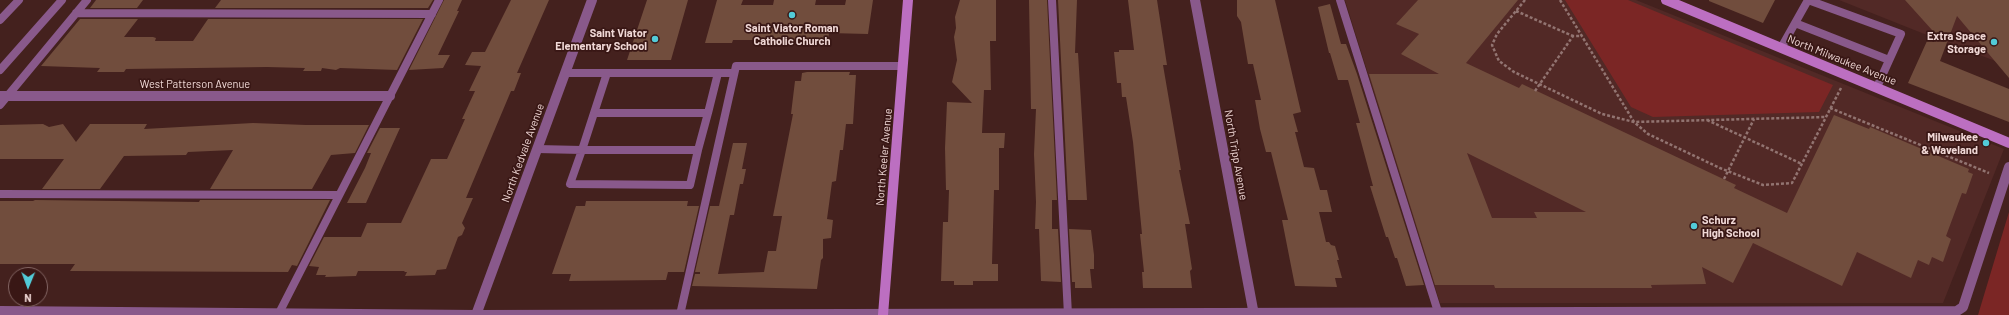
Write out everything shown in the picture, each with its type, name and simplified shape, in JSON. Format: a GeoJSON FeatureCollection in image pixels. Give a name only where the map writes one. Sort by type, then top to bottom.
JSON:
{"type":"FeatureCollection","features":[{"type":"Feature","properties":{"kind":"street","name":"North Kedvale Avenue"},"geometry":{"type":"LineString","coordinates":[[477,315],[592,0]]}},
{"type":"Feature","properties":{"kind":"street","name":"North Keeler Avenue"},"geometry":{"type":"LineString","coordinates":[[883,314],[904,66],[908,0]]}},
{"type":"Feature","properties":{"kind":"street","name":"North Tripp Avenue"},"geometry":{"type":"LineString","coordinates":[[1195,0],[1253,314]]}},
{"type":"Feature","properties":{"kind":"street","name":"North Milwaukee Avenue"},"geometry":{"type":"LineString","coordinates":[[1666,0],[2009,143]]}},
{"type":"Feature","properties":{"kind":"street","name":"West Patterson Avenue"},"geometry":{"type":"LineString","coordinates":[[4,96],[390,96]]}},
{"type":"Feature","properties":{"kind":"street"},"geometry":{"type":"LineString","coordinates":[[0,311],[477,315],[1958,313],[1963,307],[2009,167]]}},
{"type":"Feature","properties":{"kind":"lane"},"geometry":{"type":"LineString","coordinates":[[0,20],[18,0]]}},
{"type":"Feature","properties":{"kind":"lane"},"geometry":{"type":"LineString","coordinates":[[0,70],[62,0]]}},
{"type":"Feature","properties":{"kind":"lane"},"geometry":{"type":"LineString","coordinates":[[0,105],[4,96],[87,0]]}},
{"type":"Feature","properties":{"kind":"lane"},"geometry":{"type":"LineString","coordinates":[[278,314],[439,0]]}},
{"type":"Feature","properties":{"kind":"lane"},"geometry":{"type":"LineString","coordinates":[[1052,0],[1068,314]]}},
{"type":"Feature","properties":{"kind":"lane"},"geometry":{"type":"LineString","coordinates":[[1340,0],[1438,314]]}},
{"type":"Feature","properties":{"kind":"lane"},"geometry":{"type":"LineString","coordinates":[[1781,48],[1808,0],[1901,34],[1876,87]]}},
{"type":"Feature","properties":{"kind":"lane"},"geometry":{"type":"LineString","coordinates":[[76,13],[432,14]]}},
{"type":"Feature","properties":{"kind":"lane"},"geometry":{"type":"LineString","coordinates":[[1795,23],[1889,60]]}},
{"type":"Feature","properties":{"kind":"lane"},"geometry":{"type":"LineString","coordinates":[[680,314],[736,66],[904,66]]}},
{"type":"Feature","properties":{"kind":"lane"},"geometry":{"type":"LineString","coordinates":[[566,73],[734,74]]}},
{"type":"Feature","properties":{"kind":"lane"},"geometry":{"type":"LineString","coordinates":[[607,73],[583,150],[570,184],[690,185],[718,73]]}},
{"type":"Feature","properties":{"kind":"lane"},"geometry":{"type":"LineString","coordinates":[[594,113],[708,113]]}},
{"type":"Feature","properties":{"kind":"lane"},"geometry":{"type":"LineString","coordinates":[[537,149],[698,150]]}},
{"type":"Feature","properties":{"kind":"lane"},"geometry":{"type":"LineString","coordinates":[[0,194],[339,195]]}},
{"type":"Feature","properties":{"kind":"path"},"geometry":{"type":"LineString","coordinates":[[1525,0],[1497,34],[1492,45],[1499,61],[1514,72],[1602,114],[1634,122],[1826,117]]}},
{"type":"Feature","properties":{"kind":"path"},"geometry":{"type":"LineString","coordinates":[[1560,0],[1634,122],[1648,134],[1729,172],[1763,185],[1792,184],[1842,86]]}},
{"type":"Feature","properties":{"kind":"path"},"geometry":{"type":"LineString","coordinates":[[1516,11],[1573,36],[1582,36]]}},
{"type":"Feature","properties":{"kind":"path"},"geometry":{"type":"LineString","coordinates":[[1535,91],[1573,36]]}},
{"type":"Feature","properties":{"kind":"path"},"geometry":{"type":"LineString","coordinates":[[1830,108],[1989,174]]}},
{"type":"Feature","properties":{"kind":"path"},"geometry":{"type":"LineString","coordinates":[[1724,179],[1729,172],[1754,119]]}},
{"type":"Feature","properties":{"kind":"path"},"geometry":{"type":"LineString","coordinates":[[1707,120],[1802,164]]}},
{"type":"Feature","properties":{"kind":"shaded area","name":"Schurz High School"},"geometry":{"type":"Polygon","coordinates":[[[1345,0],[1636,0],[2004,149],[1943,303],[1440,303],[1345,0]]]}},
{"type":"Feature","properties":{"kind":"shaded area"},"geometry":{"type":"Polygon","coordinates":[[[1565,0],[1628,0],[1833,85],[1819,112],[1653,117],[1631,107],[1565,0]]]}},
{"type":"Feature","properties":{"kind":"shaded area","name":"Extra Space Storage"},"geometry":{"type":"Polygon","coordinates":[[[1839,0],[2009,0],[2009,66],[1947,43],[1839,0]]]}},
{"type":"Feature","properties":{"kind":"shaded area"},"geometry":{"type":"Polygon","coordinates":[[[2009,212],[2009,315],[1978,315],[2009,212]]]}},
{"type":"Feature","properties":{"kind":"building"},"geometry":{"type":"Polygon","coordinates":[[[96,0],[143,0],[137,8],[90,8],[96,0]]]}},
{"type":"Feature","properties":{"kind":"building"},"geometry":{"type":"Polygon","coordinates":[[[221,0],[433,0],[428,8],[215,8],[221,0]]]}},
{"type":"Feature","properties":{"kind":"building"},"geometry":{"type":"Polygon","coordinates":[[[444,0],[462,0],[457,11],[459,11],[438,55],[450,55],[443,68],[409,70],[444,0]]]}},
{"type":"Feature","properties":{"kind":"building"},"geometry":{"type":"Polygon","coordinates":[[[511,0],[549,0],[517,73],[521,73],[514,91],[511,91],[466,198],[473,198],[462,223],[465,228],[462,235],[458,237],[446,269],[437,270],[435,275],[405,276],[407,272],[404,272],[405,271],[358,271],[356,276],[325,277],[326,275],[316,275],[319,267],[309,266],[324,237],[361,237],[367,223],[401,223],[431,159],[447,159],[465,119],[462,119],[475,91],[469,91],[481,66],[465,65],[472,52],[485,52],[511,0]]]}},
{"type":"Feature","properties":{"kind":"building","name":"Saint Viator Elementary School"},"geometry":{"type":"Polygon","coordinates":[[[647,0],[688,0],[671,60],[627,60],[647,0]]]}},
{"type":"Feature","properties":{"kind":"building"},"geometry":{"type":"Polygon","coordinates":[[[717,0],[743,0],[741,5],[773,5],[774,0],[816,0],[815,5],[845,5],[846,0],[873,0],[868,34],[829,33],[827,44],[761,44],[762,40],[733,40],[732,43],[705,43],[717,0]]]}},
{"type":"Feature","properties":{"kind":"building"},"geometry":{"type":"Polygon","coordinates":[[[960,0],[996,0],[996,41],[990,41],[991,90],[984,90],[982,133],[1005,133],[1004,148],[999,148],[999,190],[994,190],[992,264],[998,264],[998,281],[973,281],[973,285],[954,285],[954,281],[941,281],[943,222],[948,222],[949,190],[946,190],[945,148],[947,102],[972,103],[952,82],[957,60],[954,37],[956,28],[955,17],[960,0]]]}},
{"type":"Feature","properties":{"kind":"building"},"geometry":{"type":"Polygon","coordinates":[[[1029,0],[1047,0],[1057,200],[1052,200],[1052,229],[1058,229],[1061,282],[1041,281],[1039,229],[1035,229],[1036,202],[1034,154],[1036,109],[1031,109],[1029,0]]]}},
{"type":"Feature","properties":{"kind":"building"},"geometry":{"type":"Polygon","coordinates":[[[1058,0],[1077,0],[1075,53],[1078,53],[1087,200],[1068,200],[1058,0]]]}},
{"type":"Feature","properties":{"kind":"building"},"geometry":{"type":"Polygon","coordinates":[[[1128,0],[1157,0],[1167,65],[1163,65],[1181,170],[1179,170],[1190,224],[1185,224],[1192,269],[1190,271],[1192,288],[1143,288],[1142,272],[1144,272],[1140,234],[1142,234],[1133,142],[1126,97],[1122,97],[1121,83],[1117,83],[1114,52],[1119,52],[1119,50],[1134,50],[1128,0]]]}},
{"type":"Feature","properties":{"kind":"building"},"geometry":{"type":"Polygon","coordinates":[[[1237,0],[1275,0],[1301,112],[1293,114],[1298,132],[1295,132],[1304,167],[1314,168],[1320,190],[1327,190],[1332,212],[1319,212],[1326,242],[1329,242],[1331,245],[1335,246],[1339,260],[1337,260],[1342,278],[1335,278],[1337,287],[1295,286],[1282,220],[1288,220],[1271,152],[1266,152],[1260,129],[1255,100],[1261,100],[1253,64],[1248,64],[1241,22],[1237,16],[1237,0]]]}},
{"type":"Feature","properties":{"kind":"building","name":"Schurz High School"},"geometry":{"type":"Polygon","coordinates":[[[1418,0],[1518,0],[1466,63],[1519,88],[1522,84],[1736,185],[1734,188],[1787,213],[1834,115],[1869,129],[1870,127],[1969,169],[1968,172],[1973,174],[1966,194],[1962,193],[1946,236],[1951,239],[1943,262],[1932,257],[1929,265],[1918,260],[1911,278],[1857,252],[1842,286],[1753,243],[1733,283],[1702,267],[1706,284],[1651,285],[1652,288],[1495,288],[1494,285],[1435,285],[1369,74],[1439,74],[1401,54],[1419,34],[1396,24],[1418,0]],[[1467,153],[1492,218],[1537,218],[1534,212],[1586,212],[1467,153]]]}},
{"type":"Feature","properties":{"kind":"building"},"geometry":{"type":"Polygon","coordinates":[[[1709,0],[1775,0],[1763,23],[1709,1],[1709,0]]]}},
{"type":"Feature","properties":{"kind":"building"},"geometry":{"type":"Polygon","coordinates":[[[1905,0],[2009,0],[2009,78],[1957,16],[1940,61],[2009,89],[2009,122],[1908,83],[1932,30],[1905,0]]]}},
{"type":"Feature","properties":{"kind":"building"},"geometry":{"type":"Polygon","coordinates":[[[1330,4],[1341,44],[1346,44],[1357,74],[1424,285],[1406,286],[1397,258],[1395,258],[1388,237],[1386,237],[1370,186],[1373,186],[1356,123],[1360,123],[1348,80],[1338,80],[1329,53],[1318,7],[1330,4]]]}},
{"type":"Feature","properties":{"kind":"building"},"geometry":{"type":"Polygon","coordinates":[[[80,19],[138,19],[124,37],[153,37],[156,38],[155,41],[193,41],[208,19],[423,19],[397,70],[340,68],[336,70],[322,68],[321,71],[303,71],[305,68],[267,67],[126,69],[124,72],[97,72],[100,68],[41,66],[80,19]]]}},
{"type":"Feature","properties":{"kind":"building"},"geometry":{"type":"Polygon","coordinates":[[[850,72],[849,75],[856,75],[853,124],[846,124],[843,150],[840,150],[836,181],[832,182],[827,219],[833,220],[831,238],[823,239],[823,258],[821,260],[817,289],[692,286],[695,274],[700,274],[700,272],[695,272],[710,206],[719,206],[733,143],[747,143],[742,169],[746,169],[743,184],[740,184],[734,215],[730,215],[718,274],[764,272],[768,251],[776,251],[782,216],[773,216],[793,114],[791,114],[795,81],[801,81],[802,73],[850,72]]]}},
{"type":"Feature","properties":{"kind":"building"},"geometry":{"type":"Polygon","coordinates":[[[253,123],[369,125],[355,153],[331,155],[312,189],[210,189],[233,150],[188,152],[186,155],[124,156],[100,189],[42,189],[64,159],[0,159],[0,125],[43,124],[49,127],[63,124],[76,142],[90,124],[147,124],[144,129],[253,123]]]}},
{"type":"Feature","properties":{"kind":"building"},"geometry":{"type":"Polygon","coordinates":[[[380,128],[400,128],[366,203],[347,203],[365,168],[371,153],[367,153],[380,128]]]}},
{"type":"Feature","properties":{"kind":"building"},"geometry":{"type":"Polygon","coordinates":[[[200,200],[330,200],[297,266],[292,265],[288,272],[70,271],[75,264],[0,264],[0,201],[199,202],[200,200]]]}},
{"type":"Feature","properties":{"kind":"building"},"geometry":{"type":"Polygon","coordinates":[[[586,201],[688,201],[687,206],[699,206],[684,272],[668,272],[666,280],[569,281],[571,274],[552,274],[576,206],[585,206],[586,201]]]}},
{"type":"Feature","properties":{"kind":"building"},"geometry":{"type":"Polygon","coordinates":[[[1069,229],[1091,230],[1094,255],[1094,269],[1090,269],[1092,288],[1075,288],[1075,282],[1072,282],[1069,229]]]}},
{"type":"Feature","properties":{"kind":"place","name":"Saint Viator Roman Catholic Church"},"geometry":{"type":"Point","coordinates":[792,15]}},
{"type":"Feature","properties":{"kind":"place","name":"Saint Viator Elementary School"},"geometry":{"type":"Point","coordinates":[655,39]}},
{"type":"Feature","properties":{"kind":"place","name":"Extra Space Storage"},"geometry":{"type":"Point","coordinates":[1994,42]}},
{"type":"Feature","properties":{"kind":"place","name":"Milwaukee & Waveland"},"geometry":{"type":"Point","coordinates":[1986,143]}},
{"type":"Feature","properties":{"kind":"place","name":"Schurz High School"},"geometry":{"type":"Point","coordinates":[1694,226]}}]}
